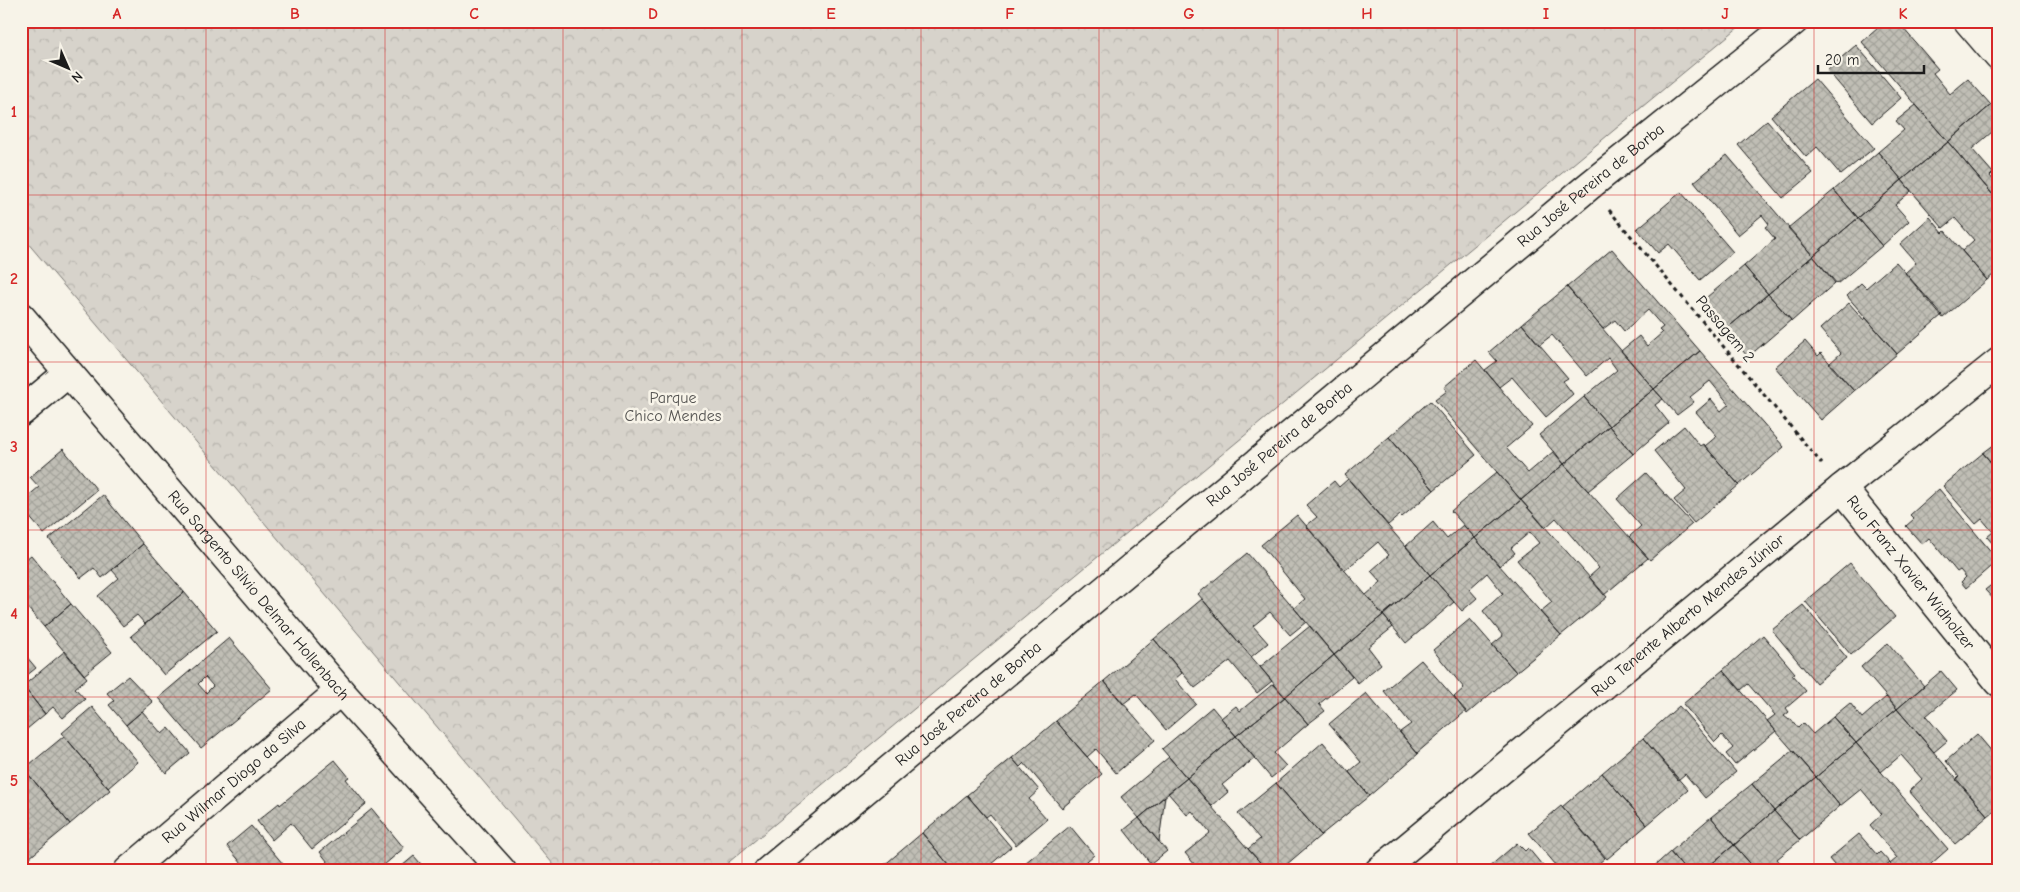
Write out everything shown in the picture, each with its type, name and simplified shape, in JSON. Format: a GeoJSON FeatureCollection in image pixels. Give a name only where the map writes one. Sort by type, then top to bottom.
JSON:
{"type":"FeatureCollection","features":[{"type":"Feature","properties":{"kind":"street","name":"Rua José Pereira de Borba"},"geometry":{"type":"LineString","coordinates":[[768,871],[1589,186],[1794,21]]}},
{"type":"Feature","properties":{"kind":"street"},"geometry":{"type":"LineString","coordinates":[[1968,21],[1999,57]]}},
{"type":"Feature","properties":{"kind":"street","name":"Rua Sargento Silvio Delmar Hollenbach"},"geometry":{"type":"LineString","coordinates":[[21,317],[340,691],[502,871]]}},
{"type":"Feature","properties":{"kind":"street","name":"Rua Tenente Alberto Mendes Júnior"},"geometry":{"type":"LineString","coordinates":[[1379,871],[1842,488],[1999,362]]}},
{"type":"Feature","properties":{"kind":"street"},"geometry":{"type":"LineString","coordinates":[[21,412],[68,373]]}},
{"type":"Feature","properties":{"kind":"street","name":"Rua Franz Xavier Widholzer"},"geometry":{"type":"LineString","coordinates":[[1842,488],[1999,682]]}},
{"type":"Feature","properties":{"kind":"street","name":"Rua Wilmar Diogo da Silva"},"geometry":{"type":"LineString","coordinates":[[128,871],[340,691]]}},
{"type":"Feature","properties":{"kind":"path","name":"Passagem 2"},"geometry":{"type":"LineString","coordinates":[[1589,186],[1842,488]]}},
{"type":"Feature","properties":{"kind":"green space","name":"Parque Chico Mendes"},"geometry":{"type":"Polygon","coordinates":[[[21,21],[1746,21],[718,871],[559,871],[21,235],[21,21]]]}},
{"type":"Feature","properties":{"kind":"building"},"geometry":{"type":"Polygon","coordinates":[[[1886,21],[1897,21],[1938,69],[1933,73],[1950,94],[1968,79],[1991,105],[1948,142],[1862,42],[1886,21]]]}},
{"type":"Feature","properties":{"kind":"building"},"geometry":{"type":"Polygon","coordinates":[[[1856,45],[1901,98],[1872,123],[1827,70],[1856,45]]]}},
{"type":"Feature","properties":{"kind":"building"},"geometry":{"type":"Polygon","coordinates":[[[1815,79],[1874,148],[1841,175],[1817,147],[1806,157],[1771,116],[1815,79]]]}},
{"type":"Feature","properties":{"kind":"building"},"geometry":{"type":"Polygon","coordinates":[[[1916,105],[1948,142],[1902,180],[1878,152],[1904,130],[1896,121],[1916,105]]]}},
{"type":"Feature","properties":{"kind":"building"},"geometry":{"type":"Polygon","coordinates":[[[1991,105],[1999,114],[1999,126],[1972,149],[1993,173],[1990,176],[1996,183],[1999,180],[1999,202],[1948,142],[1991,105]]]}},
{"type":"Feature","properties":{"kind":"building"},"geometry":{"type":"Polygon","coordinates":[[[1767,120],[1813,173],[1783,198],[1738,145],[1767,120]]]}},
{"type":"Feature","properties":{"kind":"building"},"geometry":{"type":"Polygon","coordinates":[[[1948,142],[1999,202],[1999,270],[1987,280],[1962,251],[1974,240],[1955,218],[1943,228],[1902,180],[1948,142]]]}},
{"type":"Feature","properties":{"kind":"building"},"geometry":{"type":"Polygon","coordinates":[[[1878,152],[1902,180],[1858,218],[1834,190],[1878,152]]]}},
{"type":"Feature","properties":{"kind":"building"},"geometry":{"type":"Polygon","coordinates":[[[1727,155],[1813,256],[1768,294],[1744,266],[1775,239],[1765,227],[1769,224],[1762,215],[1738,235],[1694,182],[1727,155]]]}},
{"type":"Feature","properties":{"kind":"building"},"geometry":{"type":"Polygon","coordinates":[[[1902,180],[1911,191],[1895,205],[1909,221],[1882,246],[1858,218],[1902,180]]]}},
{"type":"Feature","properties":{"kind":"building"},"geometry":{"type":"Polygon","coordinates":[[[1834,190],[1858,218],[1813,256],[1788,228],[1834,190]]]}},
{"type":"Feature","properties":{"kind":"building"},"geometry":{"type":"Polygon","coordinates":[[[1681,192],[1733,252],[1700,280],[1669,244],[1658,253],[1637,229],[1681,192]]]}},
{"type":"Feature","properties":{"kind":"building"},"geometry":{"type":"Polygon","coordinates":[[[1930,217],[1943,233],[1945,231],[1987,280],[1943,318],[1905,273],[1916,263],[1900,244],[1930,217]]]}},
{"type":"Feature","properties":{"kind":"building"},"geometry":{"type":"Polygon","coordinates":[[[1858,218],[1882,246],[1837,284],[1813,256],[1858,218]]]}},
{"type":"Feature","properties":{"kind":"building"},"geometry":{"type":"Polygon","coordinates":[[[1612,249],[1700,351],[1654,389],[1621,351],[1639,336],[1647,346],[1662,333],[1659,330],[1663,327],[1648,310],[1624,331],[1615,320],[1603,329],[1567,287],[1612,249]]]}},
{"type":"Feature","properties":{"kind":"building"},"geometry":{"type":"Polygon","coordinates":[[[1813,256],[1835,283],[1792,321],[1768,294],[1813,256]]]}},
{"type":"Feature","properties":{"kind":"building"},"geometry":{"type":"Polygon","coordinates":[[[1896,262],[1942,315],[1897,354],[1847,296],[1861,283],[1866,288],[1896,262]]]}},
{"type":"Feature","properties":{"kind":"building"},"geometry":{"type":"Polygon","coordinates":[[[1744,266],[1768,294],[1725,330],[1701,302],[1744,266]]]}},
{"type":"Feature","properties":{"kind":"building"},"geometry":{"type":"Polygon","coordinates":[[[1567,287],[1654,389],[1609,426],[1584,397],[1617,370],[1608,358],[1587,376],[1552,335],[1539,345],[1522,324],[1567,287]]]}},
{"type":"Feature","properties":{"kind":"building"},"geometry":{"type":"Polygon","coordinates":[[[1768,294],[1791,320],[1748,357],[1725,330],[1768,294]]]}},
{"type":"Feature","properties":{"kind":"building"},"geometry":{"type":"Polygon","coordinates":[[[1849,303],[1864,320],[1866,318],[1897,354],[1854,391],[1829,364],[1841,353],[1820,329],[1849,303]]]}},
{"type":"Feature","properties":{"kind":"building"},"geometry":{"type":"Polygon","coordinates":[[[1522,324],[1568,378],[1563,381],[1573,394],[1546,417],[1512,377],[1499,387],[1485,370],[1497,361],[1489,352],[1522,324]]]}},
{"type":"Feature","properties":{"kind":"building"},"geometry":{"type":"Polygon","coordinates":[[[1805,341],[1818,356],[1821,353],[1854,391],[1821,420],[1775,367],[1805,341]]]}},
{"type":"Feature","properties":{"kind":"building"},"geometry":{"type":"Polygon","coordinates":[[[1700,351],[1784,447],[1739,485],[1705,446],[1717,436],[1696,412],[1711,399],[1721,411],[1729,404],[1710,381],[1690,397],[1694,402],[1677,415],[1654,389],[1700,351]]]}},
{"type":"Feature","properties":{"kind":"building"},"geometry":{"type":"Polygon","coordinates":[[[1476,360],[1532,426],[1506,448],[1528,473],[1554,451],[1564,464],[1521,500],[1435,400],[1447,391],[1444,387],[1476,360]]]}},
{"type":"Feature","properties":{"kind":"building"},"geometry":{"type":"Polygon","coordinates":[[[1654,389],[1663,399],[1655,405],[1669,423],[1633,454],[1609,426],[1654,389]]]}},
{"type":"Feature","properties":{"kind":"building"},"geometry":{"type":"Polygon","coordinates":[[[1584,397],[1609,426],[1564,464],[1539,435],[1584,397]]]}},
{"type":"Feature","properties":{"kind":"building"},"geometry":{"type":"Polygon","coordinates":[[[1430,401],[1476,455],[1434,490],[1389,437],[1430,401]]]}},
{"type":"Feature","properties":{"kind":"building"},"geometry":{"type":"Polygon","coordinates":[[[1609,426],[1633,454],[1588,491],[1564,464],[1609,426]]]}},
{"type":"Feature","properties":{"kind":"building"},"geometry":{"type":"Polygon","coordinates":[[[1684,426],[1700,446],[1703,444],[1739,485],[1694,523],[1674,500],[1686,490],[1654,451],[1684,426]]]}},
{"type":"Feature","properties":{"kind":"building"},"geometry":{"type":"Polygon","coordinates":[[[1389,437],[1434,490],[1402,517],[1400,515],[1388,525],[1345,475],[1389,437]]]}},
{"type":"Feature","properties":{"kind":"building"},"geometry":{"type":"Polygon","coordinates":[[[1999,441],[1999,472],[1983,453],[1999,441]]]}},
{"type":"Feature","properties":{"kind":"building"},"geometry":{"type":"Polygon","coordinates":[[[63,449],[97,490],[44,534],[21,507],[21,502],[39,487],[30,477],[63,449]]]}},
{"type":"Feature","properties":{"kind":"building"},"geometry":{"type":"Polygon","coordinates":[[[1983,453],[1999,472],[1999,551],[1987,537],[1993,532],[1982,519],[1976,524],[1943,486],[1983,453]]]}},
{"type":"Feature","properties":{"kind":"building"},"geometry":{"type":"Polygon","coordinates":[[[1564,464],[1648,558],[1604,595],[1589,577],[1599,568],[1556,518],[1545,528],[1521,500],[1564,464]]]}},
{"type":"Feature","properties":{"kind":"building"},"geometry":{"type":"Polygon","coordinates":[[[1497,472],[1521,500],[1475,538],[1451,511],[1497,472]]]}},
{"type":"Feature","properties":{"kind":"building"},"geometry":{"type":"Polygon","coordinates":[[[1646,473],[1692,524],[1650,560],[1629,537],[1641,526],[1617,499],[1646,473]]]}},
{"type":"Feature","properties":{"kind":"building"},"geometry":{"type":"Polygon","coordinates":[[[1348,479],[1430,575],[1383,615],[1366,595],[1381,582],[1371,571],[1389,555],[1378,542],[1344,571],[1306,526],[1317,517],[1306,505],[1334,481],[1339,487],[1348,479]]]}},
{"type":"Feature","properties":{"kind":"building"},"geometry":{"type":"Polygon","coordinates":[[[1939,489],[1998,560],[1966,588],[1961,582],[1966,577],[1960,570],[1957,572],[1929,538],[1922,544],[1906,526],[1914,519],[1910,515],[1939,489]]]}},
{"type":"Feature","properties":{"kind":"building"},"geometry":{"type":"Polygon","coordinates":[[[103,495],[143,544],[102,578],[94,568],[81,578],[49,539],[103,495]]]}},
{"type":"Feature","properties":{"kind":"building"},"geometry":{"type":"Polygon","coordinates":[[[1521,500],[1607,597],[1561,635],[1540,612],[1552,602],[1517,560],[1539,543],[1530,532],[1511,548],[1515,553],[1499,566],[1475,538],[1521,500]]]}},
{"type":"Feature","properties":{"kind":"building"},"geometry":{"type":"Polygon","coordinates":[[[1297,515],[1383,615],[1334,655],[1294,608],[1305,599],[1261,545],[1297,515]]]}},
{"type":"Feature","properties":{"kind":"building"},"geometry":{"type":"Polygon","coordinates":[[[1433,522],[1447,539],[1463,525],[1475,538],[1430,575],[1406,546],[1433,522]]]}},
{"type":"Feature","properties":{"kind":"building"},"geometry":{"type":"Polygon","coordinates":[[[1475,538],[1561,635],[1516,672],[1492,645],[1503,636],[1483,611],[1503,593],[1487,573],[1469,589],[1477,598],[1462,611],[1430,575],[1475,538]]]}},
{"type":"Feature","properties":{"kind":"building"},"geometry":{"type":"Polygon","coordinates":[[[143,544],[184,592],[145,624],[137,615],[123,626],[98,596],[119,578],[112,570],[143,544]]]}},
{"type":"Feature","properties":{"kind":"building"},"geometry":{"type":"Polygon","coordinates":[[[1247,553],[1306,622],[1290,635],[1270,612],[1253,626],[1268,643],[1251,657],[1198,594],[1247,553]]]}},
{"type":"Feature","properties":{"kind":"building"},"geometry":{"type":"Polygon","coordinates":[[[31,555],[71,604],[44,627],[21,600],[21,563],[31,555]]]}},
{"type":"Feature","properties":{"kind":"building"},"geometry":{"type":"Polygon","coordinates":[[[1850,563],[1895,617],[1851,655],[1805,601],[1850,563]]]}},
{"type":"Feature","properties":{"kind":"building"},"geometry":{"type":"Polygon","coordinates":[[[1430,575],[1454,602],[1406,643],[1383,615],[1430,575]]]}},
{"type":"Feature","properties":{"kind":"building"},"geometry":{"type":"Polygon","coordinates":[[[1999,579],[1999,605],[1985,590],[1999,579]]]}},
{"type":"Feature","properties":{"kind":"building"},"geometry":{"type":"Polygon","coordinates":[[[184,592],[217,631],[164,675],[131,636],[184,592]]]}},
{"type":"Feature","properties":{"kind":"building"},"geometry":{"type":"Polygon","coordinates":[[[1202,599],[1272,681],[1257,693],[1230,661],[1195,688],[1154,639],[1202,599]]]}},
{"type":"Feature","properties":{"kind":"building"},"geometry":{"type":"Polygon","coordinates":[[[71,604],[112,652],[84,675],[44,627],[71,604]]]}},
{"type":"Feature","properties":{"kind":"building"},"geometry":{"type":"Polygon","coordinates":[[[1803,605],[1847,658],[1816,683],[1772,630],[1803,605]]]}},
{"type":"Feature","properties":{"kind":"building"},"geometry":{"type":"Polygon","coordinates":[[[1383,615],[1393,627],[1368,647],[1381,664],[1358,683],[1334,655],[1383,615]]]}},
{"type":"Feature","properties":{"kind":"building"},"geometry":{"type":"Polygon","coordinates":[[[1470,619],[1516,672],[1467,714],[1454,697],[1464,688],[1433,650],[1470,619]]]}},
{"type":"Feature","properties":{"kind":"building"},"geometry":{"type":"Polygon","coordinates":[[[1310,626],[1334,655],[1285,697],[1260,667],[1310,626]]]}},
{"type":"Feature","properties":{"kind":"building"},"geometry":{"type":"Polygon","coordinates":[[[1763,635],[1795,673],[1792,675],[1806,691],[1786,708],[1789,712],[1784,716],[1789,720],[1791,719],[1798,728],[1803,723],[1813,734],[1833,717],[1856,743],[1816,777],[1767,721],[1775,715],[1748,684],[1741,690],[1723,670],[1763,635]]]}},
{"type":"Feature","properties":{"kind":"building"},"geometry":{"type":"Polygon","coordinates":[[[229,638],[272,689],[201,748],[158,698],[229,638]],[[205,677],[198,684],[206,693],[213,686],[205,677]]]}},
{"type":"Feature","properties":{"kind":"building"},"geometry":{"type":"Polygon","coordinates":[[[1154,639],[1182,673],[1175,679],[1196,704],[1166,730],[1136,694],[1123,704],[1104,681],[1154,639]]]}},
{"type":"Feature","properties":{"kind":"building"},"geometry":{"type":"Polygon","coordinates":[[[1888,643],[1924,686],[1897,709],[1861,667],[1888,643]]]}},
{"type":"Feature","properties":{"kind":"building"},"geometry":{"type":"Polygon","coordinates":[[[21,650],[36,668],[21,680],[21,650]]]}},
{"type":"Feature","properties":{"kind":"building"},"geometry":{"type":"Polygon","coordinates":[[[65,651],[87,678],[75,688],[85,699],[63,718],[53,707],[45,714],[23,686],[65,651]]]}},
{"type":"Feature","properties":{"kind":"building"},"geometry":{"type":"Polygon","coordinates":[[[1334,655],[1352,677],[1319,704],[1325,711],[1308,724],[1285,697],[1334,655]]]}},
{"type":"Feature","properties":{"kind":"building"},"geometry":{"type":"Polygon","coordinates":[[[1421,660],[1466,711],[1417,753],[1400,732],[1411,724],[1384,691],[1421,660]]]}},
{"type":"Feature","properties":{"kind":"building"},"geometry":{"type":"Polygon","coordinates":[[[1723,670],[1776,731],[1735,765],[1726,754],[1733,748],[1722,735],[1715,742],[1683,704],[1723,670]]]}},
{"type":"Feature","properties":{"kind":"building"},"geometry":{"type":"Polygon","coordinates":[[[1941,671],[1957,690],[1926,716],[1947,741],[1934,752],[1897,709],[1941,671]]]}},
{"type":"Feature","properties":{"kind":"building"},"geometry":{"type":"Polygon","coordinates":[[[128,676],[153,702],[126,725],[109,705],[114,701],[107,693],[128,676]]]}},
{"type":"Feature","properties":{"kind":"building"},"geometry":{"type":"Polygon","coordinates":[[[1104,681],[1155,740],[1116,773],[1096,749],[1087,757],[1056,721],[1104,681]]]}},
{"type":"Feature","properties":{"kind":"building"},"geometry":{"type":"Polygon","coordinates":[[[1273,684],[1285,697],[1236,736],[1221,718],[1236,706],[1240,711],[1273,684]]]}},
{"type":"Feature","properties":{"kind":"building"},"geometry":{"type":"Polygon","coordinates":[[[23,686],[45,714],[21,734],[21,688],[23,686]]]}},
{"type":"Feature","properties":{"kind":"building"},"geometry":{"type":"Polygon","coordinates":[[[1366,693],[1418,754],[1369,796],[1349,772],[1361,762],[1329,724],[1366,693]]]}},
{"type":"Feature","properties":{"kind":"building"},"geometry":{"type":"Polygon","coordinates":[[[1285,697],[1308,724],[1274,753],[1286,766],[1271,778],[1236,736],[1285,697]]]}},
{"type":"Feature","properties":{"kind":"building"},"geometry":{"type":"Polygon","coordinates":[[[1886,697],[1897,709],[1856,743],[1833,717],[1850,703],[1862,718],[1886,697]]]}},
{"type":"Feature","properties":{"kind":"building"},"geometry":{"type":"Polygon","coordinates":[[[1679,706],[1736,772],[1705,798],[1685,774],[1678,780],[1643,738],[1679,706]]]}},
{"type":"Feature","properties":{"kind":"building"},"geometry":{"type":"Polygon","coordinates":[[[92,707],[138,762],[108,788],[62,733],[92,707]]]}},
{"type":"Feature","properties":{"kind":"building"},"geometry":{"type":"Polygon","coordinates":[[[1212,707],[1236,736],[1187,778],[1162,749],[1212,707]]]}},
{"type":"Feature","properties":{"kind":"building"},"geometry":{"type":"Polygon","coordinates":[[[1897,709],[1988,816],[1955,844],[1909,791],[1922,779],[1901,755],[1881,772],[1856,743],[1897,709]]]}},
{"type":"Feature","properties":{"kind":"building"},"geometry":{"type":"Polygon","coordinates":[[[142,711],[162,734],[169,728],[190,753],[166,773],[126,725],[142,711]]]}},
{"type":"Feature","properties":{"kind":"building"},"geometry":{"type":"Polygon","coordinates":[[[1056,721],[1102,774],[1062,808],[1024,763],[1020,767],[1012,758],[1056,721]]]}},
{"type":"Feature","properties":{"kind":"building"},"geometry":{"type":"Polygon","coordinates":[[[1977,734],[1999,760],[1999,807],[1988,816],[1956,780],[1959,777],[1946,761],[1977,734]]]}},
{"type":"Feature","properties":{"kind":"building"},"geometry":{"type":"Polygon","coordinates":[[[64,736],[110,790],[70,824],[24,769],[64,736]]]}},
{"type":"Feature","properties":{"kind":"building"},"geometry":{"type":"Polygon","coordinates":[[[1236,736],[1255,758],[1222,785],[1228,792],[1212,806],[1187,778],[1236,736]]]}},
{"type":"Feature","properties":{"kind":"building"},"geometry":{"type":"Polygon","coordinates":[[[1643,738],[1688,790],[1647,825],[1602,773],[1643,738]]]}},
{"type":"Feature","properties":{"kind":"building"},"geometry":{"type":"Polygon","coordinates":[[[1323,742],[1369,796],[1321,835],[1276,783],[1323,742]]]}},
{"type":"Feature","properties":{"kind":"building"},"geometry":{"type":"Polygon","coordinates":[[[1856,743],[1948,849],[1923,871],[1896,871],[1890,864],[1897,858],[1870,825],[1882,814],[1861,789],[1840,806],[1816,777],[1856,743]]]}},
{"type":"Feature","properties":{"kind":"building"},"geometry":{"type":"Polygon","coordinates":[[[1793,750],[1816,777],[1774,811],[1752,784],[1793,750]]]}},
{"type":"Feature","properties":{"kind":"building"},"geometry":{"type":"Polygon","coordinates":[[[1169,757],[1187,778],[1139,818],[1121,797],[1169,757]]]}},
{"type":"Feature","properties":{"kind":"building"},"geometry":{"type":"Polygon","coordinates":[[[1012,758],[1039,790],[1029,799],[1047,819],[1016,845],[990,814],[986,817],[967,795],[1012,758]]]}},
{"type":"Feature","properties":{"kind":"building"},"geometry":{"type":"Polygon","coordinates":[[[335,760],[349,777],[346,779],[366,804],[312,849],[291,823],[272,840],[257,821],[279,803],[280,805],[335,760]]]}},
{"type":"Feature","properties":{"kind":"building"},"geometry":{"type":"Polygon","coordinates":[[[24,769],[70,824],[29,858],[24,853],[27,850],[21,843],[21,771],[24,769]]]}},
{"type":"Feature","properties":{"kind":"building"},"geometry":{"type":"Polygon","coordinates":[[[1602,773],[1647,825],[1607,859],[1562,807],[1602,773]]]}},
{"type":"Feature","properties":{"kind":"building"},"geometry":{"type":"Polygon","coordinates":[[[1816,777],[1840,806],[1800,840],[1774,811],[1816,777]]]}},
{"type":"Feature","properties":{"kind":"building"},"geometry":{"type":"Polygon","coordinates":[[[1187,778],[1268,871],[1200,871],[1185,853],[1210,833],[1192,811],[1187,815],[1168,793],[1187,778]]]}},
{"type":"Feature","properties":{"kind":"building"},"geometry":{"type":"Polygon","coordinates":[[[1276,783],[1321,835],[1279,871],[1268,871],[1248,849],[1260,839],[1238,814],[1276,783]]]}},
{"type":"Feature","properties":{"kind":"building"},"geometry":{"type":"Polygon","coordinates":[[[1752,784],[1774,811],[1734,845],[1711,817],[1752,784]]]}},
{"type":"Feature","properties":{"kind":"building"},"geometry":{"type":"Polygon","coordinates":[[[967,795],[1011,847],[983,871],[954,871],[922,833],[967,795]]]}},
{"type":"Feature","properties":{"kind":"building"},"geometry":{"type":"Polygon","coordinates":[[[1165,796],[1159,842],[1139,818],[1165,796]]]}},
{"type":"Feature","properties":{"kind":"building"},"geometry":{"type":"Polygon","coordinates":[[[1561,806],[1605,858],[1590,871],[1561,871],[1529,833],[1561,806]]]}},
{"type":"Feature","properties":{"kind":"building"},"geometry":{"type":"Polygon","coordinates":[[[372,809],[404,848],[377,871],[335,871],[320,852],[372,809]]]}},
{"type":"Feature","properties":{"kind":"building"},"geometry":{"type":"Polygon","coordinates":[[[1774,811],[1800,840],[1777,859],[1782,865],[1778,869],[1779,871],[1757,871],[1734,845],[1774,811]]]}},
{"type":"Feature","properties":{"kind":"building"},"geometry":{"type":"Polygon","coordinates":[[[1711,817],[1734,845],[1703,871],[1686,871],[1670,852],[1711,817]]]}},
{"type":"Feature","properties":{"kind":"building"},"geometry":{"type":"Polygon","coordinates":[[[1139,818],[1167,851],[1151,864],[1124,830],[1139,818]]]}},
{"type":"Feature","properties":{"kind":"building"},"geometry":{"type":"Polygon","coordinates":[[[251,826],[289,871],[248,871],[227,846],[251,826]]]}},
{"type":"Feature","properties":{"kind":"building"},"geometry":{"type":"Polygon","coordinates":[[[1070,826],[1094,855],[1075,871],[1031,871],[1025,863],[1070,826]]]}},
{"type":"Feature","properties":{"kind":"building"},"geometry":{"type":"Polygon","coordinates":[[[922,833],[949,865],[943,871],[885,871],[882,867],[922,833]]]}},
{"type":"Feature","properties":{"kind":"building"},"geometry":{"type":"Polygon","coordinates":[[[1859,834],[1877,855],[1880,852],[1890,863],[1885,867],[1888,871],[1839,871],[1829,859],[1859,834]]]}},
{"type":"Feature","properties":{"kind":"building"},"geometry":{"type":"Polygon","coordinates":[[[1517,843],[1525,851],[1528,848],[1547,871],[1490,871],[1488,868],[1517,843]]]}},
{"type":"Feature","properties":{"kind":"building"},"geometry":{"type":"Polygon","coordinates":[[[1734,845],[1757,871],[1703,871],[1734,845]]]}},
{"type":"Feature","properties":{"kind":"building"},"geometry":{"type":"Polygon","coordinates":[[[21,849],[29,858],[21,864],[21,849]]]}},
{"type":"Feature","properties":{"kind":"building"},"geometry":{"type":"Polygon","coordinates":[[[1670,852],[1686,871],[1649,871],[1670,852]]]}},
{"type":"Feature","properties":{"kind":"building"},"geometry":{"type":"Polygon","coordinates":[[[414,856],[427,871],[396,871],[414,856]]]}},
{"type":"Feature","properties":{"kind":"building"},"geometry":{"type":"Polygon","coordinates":[[[242,864],[248,871],[234,871],[242,864]]]}}]}
